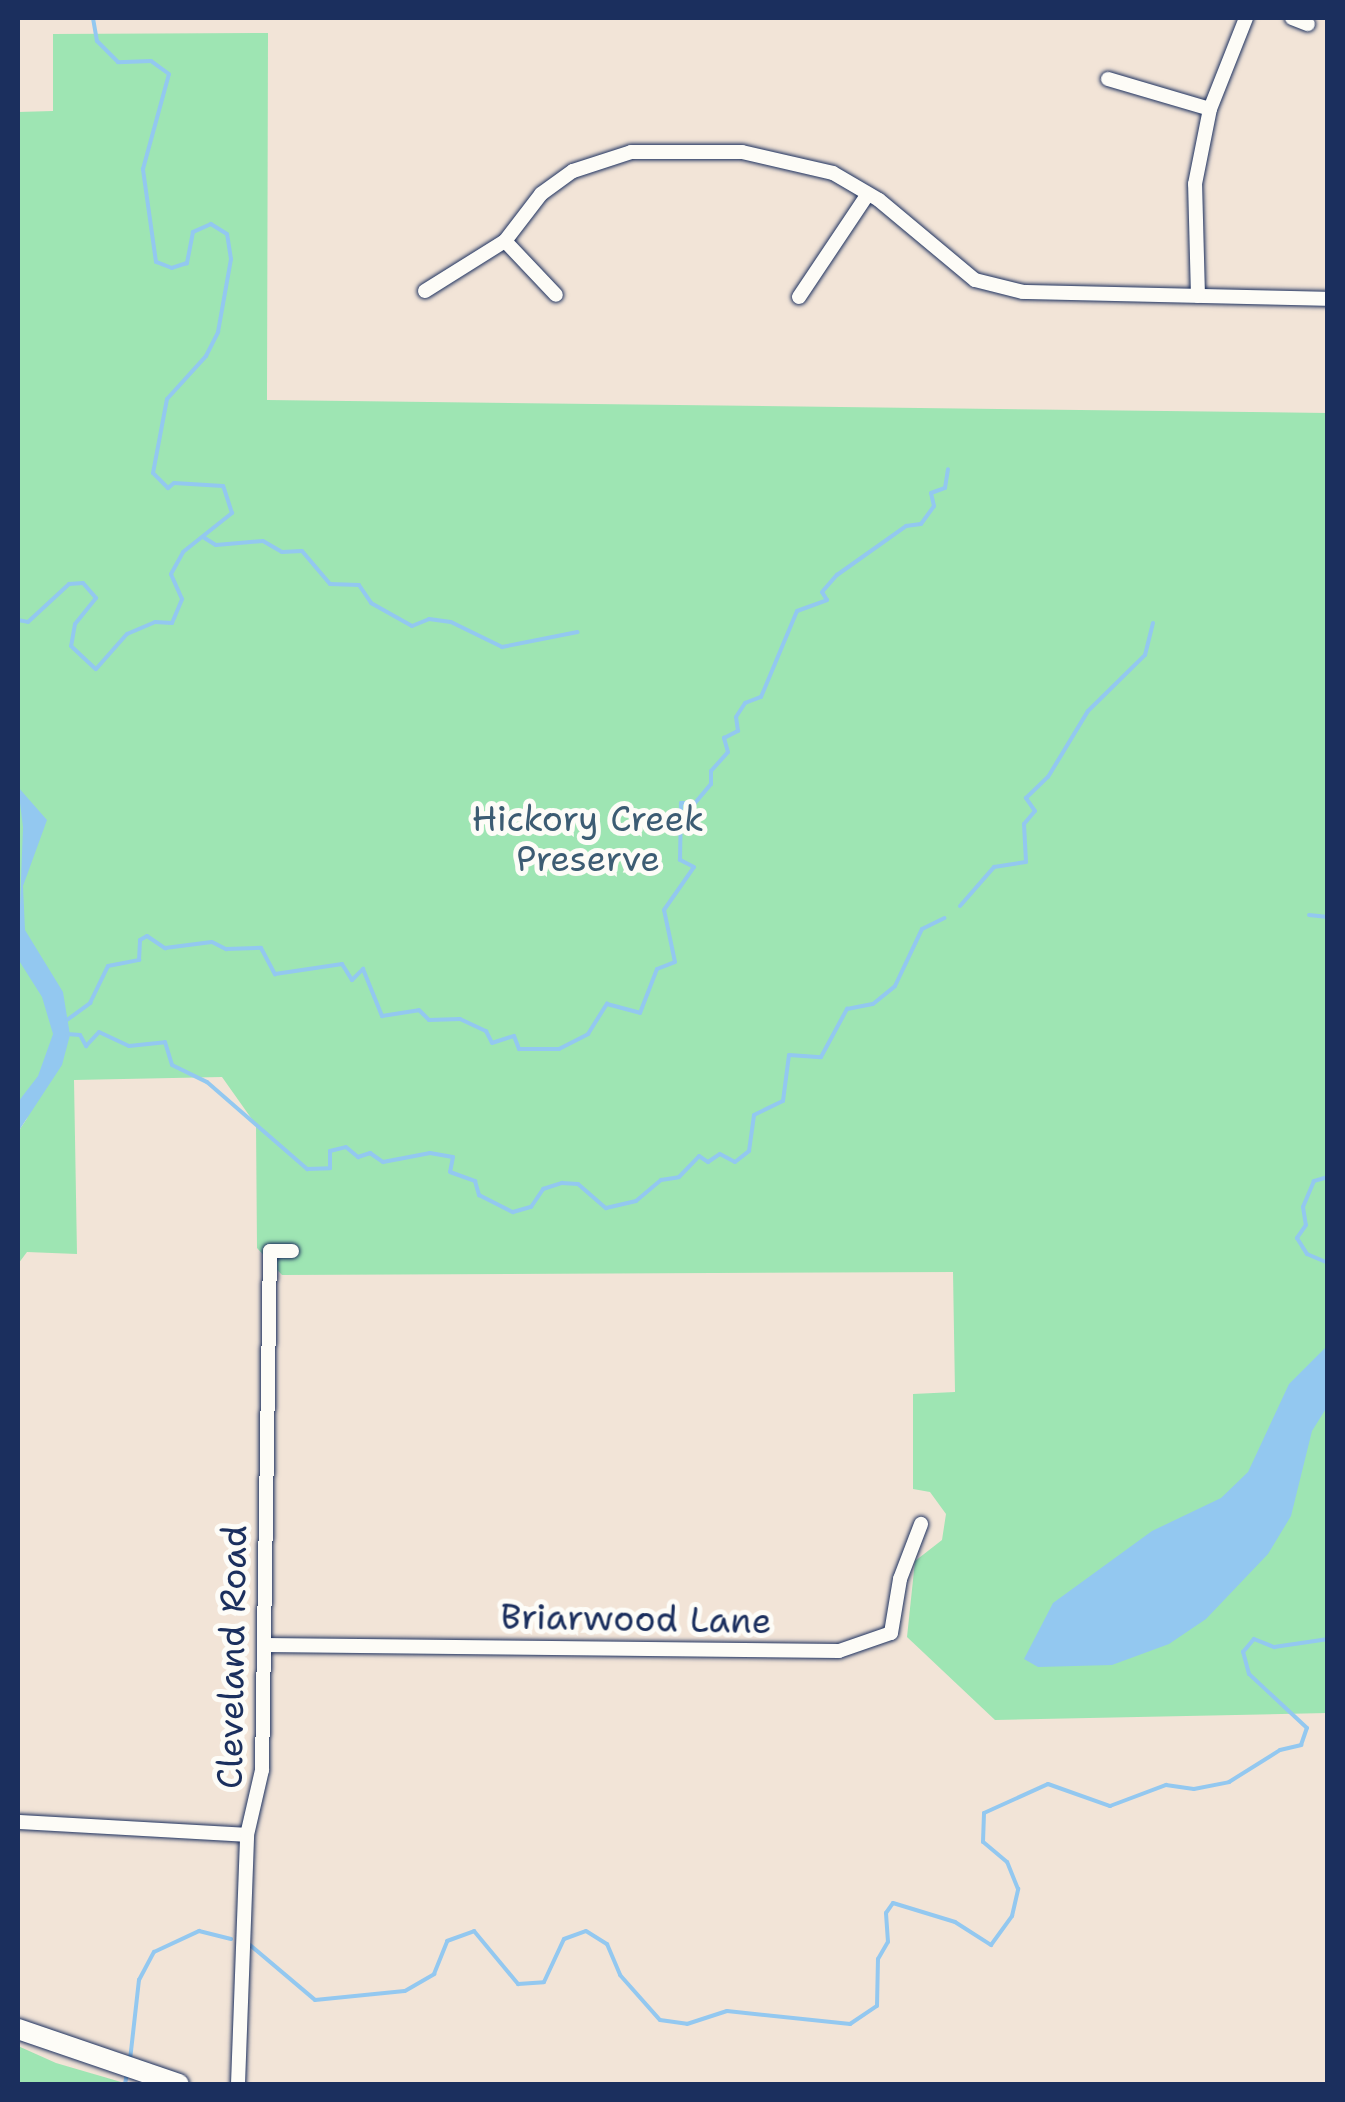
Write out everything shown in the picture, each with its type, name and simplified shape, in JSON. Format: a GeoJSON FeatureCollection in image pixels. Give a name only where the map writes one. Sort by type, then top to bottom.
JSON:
{"type":"FeatureCollection","features":[{"type":"Feature","properties":{"kind":"main road"},"geometry":{"type":"LineString","coordinates":[[18,2029],[114,2068],[179,2084]]}},
{"type":"Feature","properties":{"kind":"street"},"geometry":{"type":"LineString","coordinates":[[1198,296],[1195,184],[1210,109],[1246,18]]}},
{"type":"Feature","properties":{"kind":"street"},"geometry":{"type":"LineString","coordinates":[[1292,18],[1308,24]]}},
{"type":"Feature","properties":{"kind":"street"},"geometry":{"type":"LineString","coordinates":[[1108,80],[1210,109]]}},
{"type":"Feature","properties":{"kind":"street"},"geometry":{"type":"LineString","coordinates":[[425,291],[504,241],[541,194],[573,170],[630,152],[742,152],[833,173],[868,194],[975,280],[1023,292],[1328,299]]}},
{"type":"Feature","properties":{"kind":"street"},"geometry":{"type":"LineString","coordinates":[[798,296],[868,194]]}},
{"type":"Feature","properties":{"kind":"street"},"geometry":{"type":"LineString","coordinates":[[504,241],[556,294]]}},
{"type":"Feature","properties":{"kind":"street","name":"Cleveland Road"},"geometry":{"type":"LineString","coordinates":[[238,2084],[247,1835],[262,1770],[270,1251],[292,1251]]}},
{"type":"Feature","properties":{"kind":"street","name":"Briarwood Lane"},"geometry":{"type":"LineString","coordinates":[[264,1644],[840,1651],[891,1633],[900,1579],[921,1524]]}},
{"type":"Feature","properties":{"kind":"street"},"geometry":{"type":"LineString","coordinates":[[18,1822],[247,1835]]}},
{"type":"Feature","properties":{"kind":"green space","name":"Hickory Creek Preserve"},"geometry":{"type":"Polygon","coordinates":[[[268,33],[267,400],[1327,413],[1327,1713],[995,1720],[907,1637],[915,1561],[942,1540],[946,1514],[930,1492],[913,1489],[913,1394],[955,1392],[953,1272],[282,1275],[257,1248],[256,1125],[222,1077],[74,1080],[77,1254],[27,1252],[18,1264],[18,1132],[28,1117],[18,1126],[18,112],[53,111],[53,34],[268,33]]]}},
{"type":"Feature","properties":{"kind":"green space"},"geometry":{"type":"Polygon","coordinates":[[[18,2046],[56,2063],[128,2084],[18,2084],[18,2046]]]}},
{"type":"Feature","properties":{"kind":"water"},"geometry":{"type":"Polygon","coordinates":[[[18,787],[47,820],[23,886],[25,930],[63,992],[70,1035],[62,1065],[18,1132],[18,1102],[38,1076],[53,1034],[42,997],[18,959],[23,827],[18,787]]]}},
{"type":"Feature","properties":{"kind":"water"},"geometry":{"type":"Polygon","coordinates":[[[1327,1346],[1327,1407],[1312,1431],[1291,1516],[1268,1554],[1206,1619],[1169,1644],[1112,1665],[1038,1667],[1024,1659],[1053,1603],[1152,1531],[1221,1498],[1248,1472],[1289,1384],[1327,1346]]]}},
{"type":"Feature","properties":{"kind":"waterway"},"geometry":{"type":"LineString","coordinates":[[18,620],[28,622],[69,584],[83,583],[96,598],[75,624],[71,646],[96,669],[127,634],[155,622],[172,623],[182,599],[171,574],[183,552],[232,513],[223,486],[174,483],[168,488],[153,473],[167,399],[206,356],[218,332],[231,259],[227,234],[211,224],[193,232],[187,263],[172,268],[156,262],[143,169],[169,74],[151,61],[118,62],[97,41],[93,18]]}},
{"type":"Feature","properties":{"kind":"waterway"},"geometry":{"type":"LineString","coordinates":[[67,1020],[90,1003],[108,966],[139,960],[140,940],[147,936],[165,948],[212,942],[226,949],[261,948],[275,974],[342,964],[352,980],[363,969],[382,1016],[419,1010],[429,1020],[460,1019],[486,1031],[492,1043],[514,1036],[519,1049],[559,1049],[588,1034],[607,1004],[640,1013],[657,969],[675,962],[664,910],[694,867],[680,860],[681,803],[695,803],[711,784],[711,771],[728,752],[724,738],[738,731],[736,717],[745,703],[761,697],[797,611],[827,600],[822,592],[837,575],[906,526],[921,524],[934,506],[931,493],[945,488],[948,469]]}},
{"type":"Feature","properties":{"kind":"waterway"},"geometry":{"type":"LineString","coordinates":[[203,537],[216,545],[263,541],[282,552],[302,551],[330,584],[359,585],[371,603],[412,626],[429,619],[451,622],[502,647],[578,632]]}},
{"type":"Feature","properties":{"kind":"waterway"},"geometry":{"type":"LineString","coordinates":[[960,906],[994,867],[1026,862],[1024,824],[1035,811],[1026,798],[1048,777],[1088,711],[1145,655],[1153,623]]}},
{"type":"Feature","properties":{"kind":"waterway"},"geometry":{"type":"LineString","coordinates":[[1309,915],[1328,917]]}},
{"type":"Feature","properties":{"kind":"waterway"},"geometry":{"type":"LineString","coordinates":[[67,1034],[80,1035],[86,1046],[99,1032],[129,1046],[165,1042],[172,1065],[207,1082],[307,1169],[330,1168],[330,1151],[346,1147],[358,1157],[370,1153],[383,1162],[430,1153],[453,1157],[450,1172],[475,1181],[479,1195],[513,1212],[531,1207],[543,1189],[562,1183],[578,1184],[606,1208],[636,1201],[661,1180],[679,1177],[699,1156],[708,1162],[720,1154],[735,1162],[749,1151],[754,1115],[783,1101],[789,1055],[821,1057],[847,1009],[873,1004],[895,986],[922,929],[945,918]]}},
{"type":"Feature","properties":{"kind":"waterway"},"geometry":{"type":"LineString","coordinates":[[1328,1177],[1314,1181],[1303,1207],[1306,1225],[1297,1238],[1307,1254],[1328,1263]]}},
{"type":"Feature","properties":{"kind":"waterway"},"geometry":{"type":"LineString","coordinates":[[1328,1288],[1328,1297]]}},
{"type":"Feature","properties":{"kind":"waterway"},"geometry":{"type":"LineString","coordinates":[[250,1945],[315,2000],[405,1991],[434,1974],[447,1941],[474,1931],[518,1984],[544,1982],[564,1939],[586,1931],[607,1944],[620,1975],[660,2020],[687,2024],[727,2011],[850,2024],[877,2006],[878,1959],[888,1942],[886,1913],[893,1903],[955,1922],[991,1945],[1012,1916],[1018,1889],[1007,1862],[983,1842],[984,1813],[1048,1784],[1110,1806],[1166,1785],[1194,1789],[1229,1782],[1280,1750],[1301,1745],[1307,1728],[1249,1674],[1243,1652],[1254,1639],[1274,1647],[1328,1639]]}},
{"type":"Feature","properties":{"kind":"waterway"},"geometry":{"type":"LineString","coordinates":[[130,2060],[139,1980],[154,1952],[199,1931],[231,1939]]}},
{"type":"Feature","properties":{"kind":"waterway"},"geometry":{"type":"LineString","coordinates":[[125,2084],[127,2074]]}}]}
